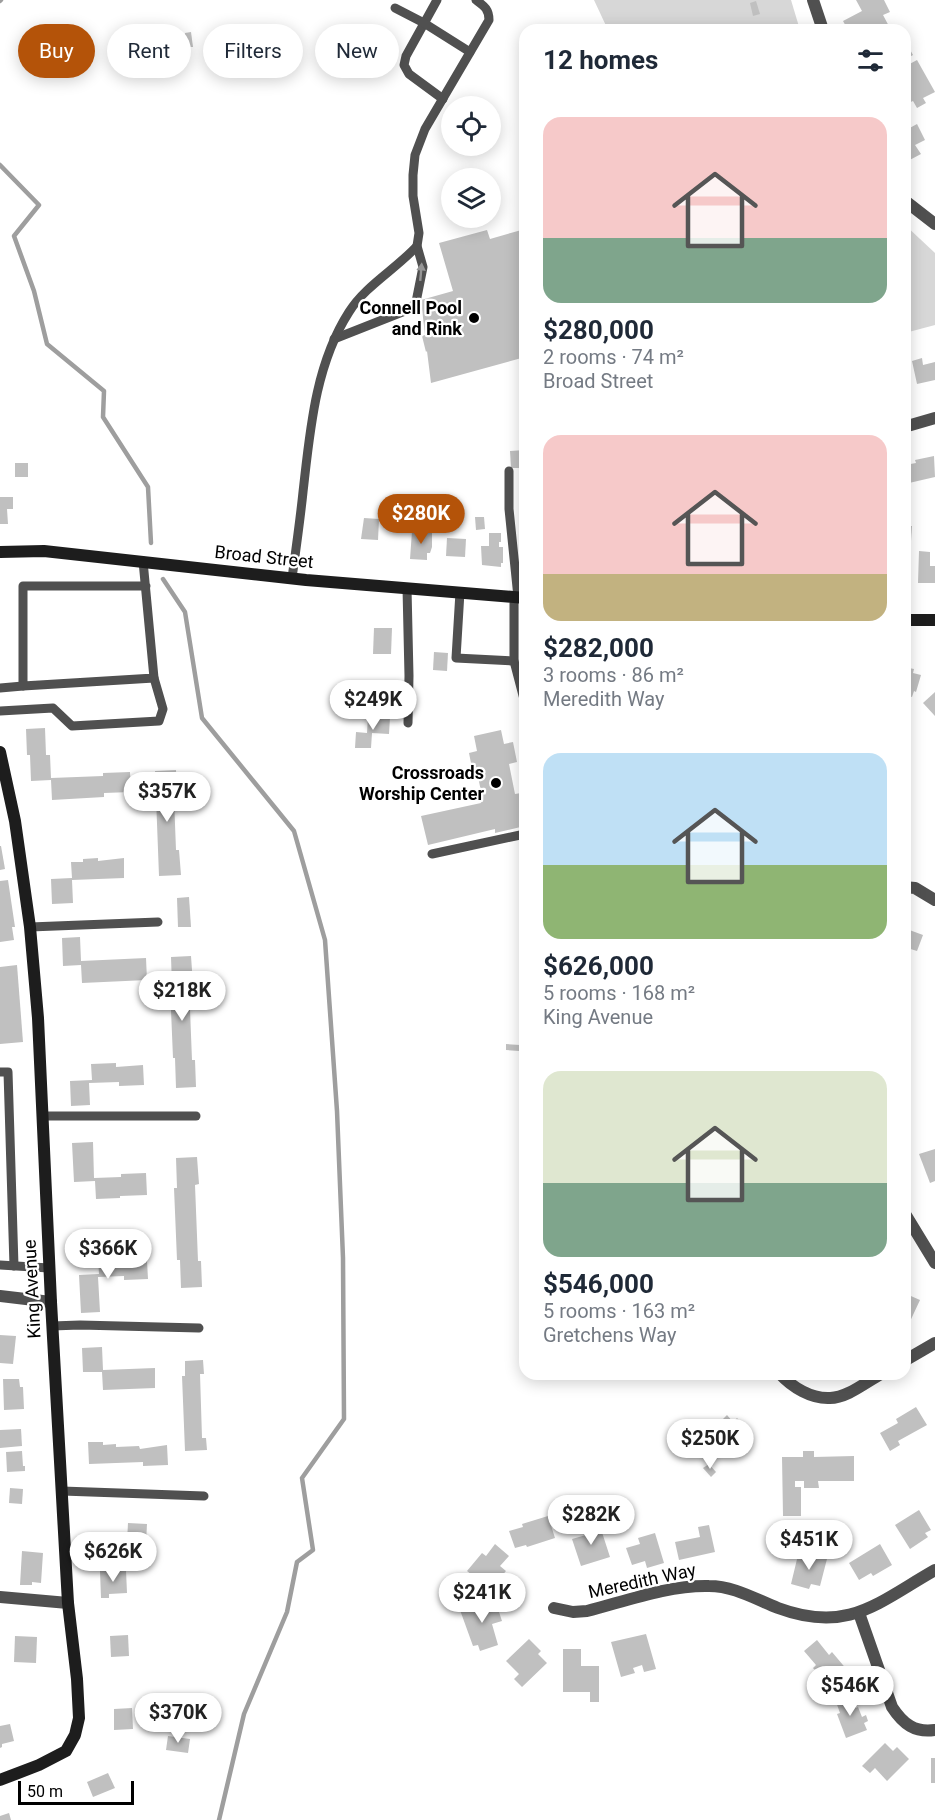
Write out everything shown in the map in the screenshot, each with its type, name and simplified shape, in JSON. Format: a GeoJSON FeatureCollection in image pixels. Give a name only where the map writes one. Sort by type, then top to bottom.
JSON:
{"type":"FeatureCollection","features":[{"type":"Feature","properties":{"kind":"street"},"geometry":{"type":"LineString","coordinates":[[813,0],[821,24]]}},
{"type":"Feature","properties":{"kind":"street"},"geometry":{"type":"LineString","coordinates":[[911,205],[935,224]]}},
{"type":"Feature","properties":{"kind":"street"},"geometry":{"type":"LineString","coordinates":[[911,426],[935,418]]}},
{"type":"Feature","properties":{"kind":"street","name":"Broad Street"},"geometry":{"type":"LineString","coordinates":[[0,552],[44,551],[292,578],[519,597]]}},
{"type":"Feature","properties":{"kind":"street"},"geometry":{"type":"LineString","coordinates":[[911,620],[935,620]]}},
{"type":"Feature","properties":{"kind":"street","name":"King Avenue"},"geometry":{"type":"LineString","coordinates":[[0,752],[15,821],[30,927],[38,1018],[49,1268],[68,1603],[79,1718],[75,1735],[66,1751],[53,1759],[0,1780]]}},
{"type":"Feature","properties":{"kind":"street"},"geometry":{"type":"LineString","coordinates":[[911,888],[935,900]]}},
{"type":"Feature","properties":{"kind":"street"},"geometry":{"type":"LineString","coordinates":[[911,1224],[935,1263]]}},
{"type":"Feature","properties":{"kind":"street"},"geometry":{"type":"LineString","coordinates":[[0,1296],[51,1302]]}},
{"type":"Feature","properties":{"kind":"street"},"geometry":{"type":"LineString","coordinates":[[911,1357],[935,1343]]}},
{"type":"Feature","properties":{"kind":"street"},"geometry":{"type":"LineString","coordinates":[[787,1380],[811,1395],[830,1398],[845,1394],[870,1380]]}},
{"type":"Feature","properties":{"kind":"street","name":"Meredith Way"},"geometry":{"type":"LineString","coordinates":[[554,1608],[573,1612],[587,1611],[669,1590],[709,1586],[739,1591],[779,1608],[809,1617],[840,1618],[859,1613],[935,1570]]}},
{"type":"Feature","properties":{"kind":"street"},"geometry":{"type":"LineString","coordinates":[[0,1597],[68,1603]]}},
{"type":"Feature","properties":{"kind":"street"},"geometry":{"type":"LineString","coordinates":[[859,1613],[892,1707],[897,1715],[916,1730],[925,1732],[935,1730]]}},
{"type":"Feature","properties":{"kind":"lane"},"geometry":{"type":"LineString","coordinates":[[437,0],[406,56],[404,65],[409,74],[441,98]]}},
{"type":"Feature","properties":{"kind":"lane"},"geometry":{"type":"LineString","coordinates":[[445,96],[489,20],[489,12],[476,0]]}},
{"type":"Feature","properties":{"kind":"lane"},"geometry":{"type":"LineString","coordinates":[[395,8],[470,52]]}},
{"type":"Feature","properties":{"kind":"lane"},"geometry":{"type":"LineString","coordinates":[[334,339],[410,309],[416,302],[423,267],[417,246],[419,233],[413,196],[415,155],[425,129],[441,102]]}},
{"type":"Feature","properties":{"kind":"lane"},"geometry":{"type":"LineString","coordinates":[[292,578],[314,410],[323,369],[334,339],[350,310],[364,293],[404,260],[417,246]]}},
{"type":"Feature","properties":{"kind":"lane"},"geometry":{"type":"LineString","coordinates":[[509,471],[510,520],[519,597],[514,661],[519,680]]}},
{"type":"Feature","properties":{"kind":"lane"},"geometry":{"type":"LineString","coordinates":[[0,711],[53,708],[72,726],[159,721],[163,709],[154,678],[143,561]]}},
{"type":"Feature","properties":{"kind":"lane"},"geometry":{"type":"LineString","coordinates":[[23,686],[23,586],[146,586]]}},
{"type":"Feature","properties":{"kind":"lane"},"geometry":{"type":"LineString","coordinates":[[407,588],[408,723]]}},
{"type":"Feature","properties":{"kind":"lane"},"geometry":{"type":"LineString","coordinates":[[460,591],[456,658],[514,661]]}},
{"type":"Feature","properties":{"kind":"lane"},"geometry":{"type":"LineString","coordinates":[[0,688],[154,678]]}},
{"type":"Feature","properties":{"kind":"lane"},"geometry":{"type":"LineString","coordinates":[[432,854],[519,835]]}},
{"type":"Feature","properties":{"kind":"lane"},"geometry":{"type":"LineString","coordinates":[[30,927],[158,921]]}},
{"type":"Feature","properties":{"kind":"lane"},"geometry":{"type":"LineString","coordinates":[[0,1072],[8,1072],[14,1266]]}},
{"type":"Feature","properties":{"kind":"lane"},"geometry":{"type":"LineString","coordinates":[[43,1116],[196,1116]]}},
{"type":"Feature","properties":{"kind":"lane"},"geometry":{"type":"LineString","coordinates":[[0,1265],[49,1268]]}},
{"type":"Feature","properties":{"kind":"lane"},"geometry":{"type":"LineString","coordinates":[[52,1326],[199,1328]]}},
{"type":"Feature","properties":{"kind":"lane"},"geometry":{"type":"LineString","coordinates":[[62,1491],[204,1496]]}},
{"type":"Feature","properties":{"kind":"shaded area"},"geometry":{"type":"Polygon","coordinates":[[[594,0],[791,0],[798,24],[605,24],[594,0]]]}},
{"type":"Feature","properties":{"kind":"shaded area"},"geometry":{"type":"Polygon","coordinates":[[[911,231],[935,253],[935,325],[911,331],[911,231]]]}},
{"type":"Feature","properties":{"kind":"building"},"geometry":{"type":"Polygon","coordinates":[[[856,0],[884,0],[890,12],[883,15],[888,24],[845,24],[843,21],[862,11],[856,0]]]}},
{"type":"Feature","properties":{"kind":"building"},"geometry":{"type":"Polygon","coordinates":[[[756,1],[760,14],[753,16],[750,3],[756,1]]]}},
{"type":"Feature","properties":{"kind":"building"},"geometry":{"type":"Polygon","coordinates":[[[917,60],[935,92],[923,98],[926,103],[917,108],[913,101],[911,102],[911,63],[917,60]]]}},
{"type":"Feature","properties":{"kind":"building"},"geometry":{"type":"Polygon","coordinates":[[[917,124],[925,140],[915,145],[921,154],[911,159],[911,127],[917,124]]]}},
{"type":"Feature","properties":{"kind":"building","name":"Connell Pool and Rink"},"geometry":{"type":"Polygon","coordinates":[[[487,230],[490,239],[519,231],[519,359],[431,383],[427,351],[422,336],[425,335],[421,300],[453,291],[439,243],[487,230]]]}},
{"type":"Feature","properties":{"kind":"building"},"geometry":{"type":"Polygon","coordinates":[[[922,358],[923,365],[935,362],[935,380],[917,384],[912,361],[922,358]]]}},
{"type":"Feature","properties":{"kind":"building"},"geometry":{"type":"Polygon","coordinates":[[[519,450],[519,468],[511,468],[510,451],[519,450]]]}},
{"type":"Feature","properties":{"kind":"building"},"geometry":{"type":"Polygon","coordinates":[[[934,456],[935,477],[911,483],[911,464],[916,463],[915,460],[934,456]]]}},
{"type":"Feature","properties":{"kind":"building"},"geometry":{"type":"Polygon","coordinates":[[[15,463],[28,463],[28,477],[15,477],[15,463]]]}},
{"type":"Feature","properties":{"kind":"building"},"geometry":{"type":"Polygon","coordinates":[[[0,497],[13,497],[13,509],[7,509],[8,524],[0,524],[0,497]]]}},
{"type":"Feature","properties":{"kind":"building"},"geometry":{"type":"Polygon","coordinates":[[[475,517],[484,517],[485,529],[476,530],[475,517]]]}},
{"type":"Feature","properties":{"kind":"building"},"geometry":{"type":"Polygon","coordinates":[[[364,518],[379,519],[378,540],[361,539],[364,518]]]}},
{"type":"Feature","properties":{"kind":"building"},"geometry":{"type":"Polygon","coordinates":[[[412,531],[432,532],[432,547],[430,553],[427,553],[427,560],[410,559],[412,531]]]}},
{"type":"Feature","properties":{"kind":"building"},"geometry":{"type":"Polygon","coordinates":[[[489,533],[501,533],[499,547],[503,547],[503,563],[501,567],[482,565],[481,546],[489,546],[489,533]]]}},
{"type":"Feature","properties":{"kind":"building"},"geometry":{"type":"Polygon","coordinates":[[[447,538],[466,539],[465,557],[446,556],[447,538]]]}},
{"type":"Feature","properties":{"kind":"building"},"geometry":{"type":"Polygon","coordinates":[[[919,551],[930,552],[930,566],[935,566],[935,583],[918,583],[919,551]]]}},
{"type":"Feature","properties":{"kind":"building"},"geometry":{"type":"Polygon","coordinates":[[[374,628],[392,628],[391,654],[373,654],[374,628]]]}},
{"type":"Feature","properties":{"kind":"building"},"geometry":{"type":"Polygon","coordinates":[[[434,652],[448,653],[447,671],[433,670],[434,652]]]}},
{"type":"Feature","properties":{"kind":"building"},"geometry":{"type":"Polygon","coordinates":[[[911,668],[914,669],[913,673],[921,675],[916,692],[914,691],[912,697],[911,668]]]}},
{"type":"Feature","properties":{"kind":"building"},"geometry":{"type":"Polygon","coordinates":[[[935,692],[935,716],[923,703],[935,692]]]}},
{"type":"Feature","properties":{"kind":"building"},"geometry":{"type":"Polygon","coordinates":[[[368,716],[390,717],[389,734],[372,733],[371,748],[355,748],[356,732],[367,733],[368,716]]]}},
{"type":"Feature","properties":{"kind":"building"},"geometry":{"type":"Polygon","coordinates":[[[45,728],[46,755],[50,755],[51,778],[103,776],[103,773],[130,772],[131,792],[104,793],[104,797],[52,800],[51,780],[31,781],[30,755],[27,755],[26,729],[45,728]]]}},
{"type":"Feature","properties":{"kind":"building","name":"Crossroads Worship Center"},"geometry":{"type":"Polygon","coordinates":[[[501,730],[504,744],[513,742],[517,762],[509,764],[515,794],[519,793],[519,827],[495,833],[495,829],[428,845],[421,816],[481,803],[479,797],[482,796],[477,772],[473,773],[469,753],[477,751],[474,736],[501,730]]]}},
{"type":"Feature","properties":{"kind":"building"},"geometry":{"type":"Polygon","coordinates":[[[176,770],[177,797],[174,798],[176,850],[179,850],[181,875],[159,876],[155,771],[176,770]]]}},
{"type":"Feature","properties":{"kind":"building"},"geometry":{"type":"Polygon","coordinates":[[[0,846],[5,869],[0,870],[0,846]]]}},
{"type":"Feature","properties":{"kind":"building"},"geometry":{"type":"Polygon","coordinates":[[[98,858],[98,861],[124,858],[124,878],[72,880],[73,903],[52,904],[51,879],[72,878],[71,862],[98,858]]]}},
{"type":"Feature","properties":{"kind":"building"},"geometry":{"type":"Polygon","coordinates":[[[8,880],[15,927],[12,927],[14,940],[0,942],[0,881],[8,880]]]}},
{"type":"Feature","properties":{"kind":"building"},"geometry":{"type":"Polygon","coordinates":[[[189,897],[191,927],[178,927],[177,898],[189,897]]]}},
{"type":"Feature","properties":{"kind":"building"},"geometry":{"type":"Polygon","coordinates":[[[911,931],[923,935],[917,951],[911,949],[911,931]]]}},
{"type":"Feature","properties":{"kind":"building"},"geometry":{"type":"Polygon","coordinates":[[[80,937],[81,961],[146,958],[147,980],[82,983],[81,965],[63,966],[62,938],[80,937]]]}},
{"type":"Feature","properties":{"kind":"building"},"geometry":{"type":"Polygon","coordinates":[[[191,956],[193,984],[189,984],[192,1060],[195,1060],[196,1087],[176,1088],[170,986],[172,986],[171,957],[191,956]]]}},
{"type":"Feature","properties":{"kind":"building"},"geometry":{"type":"Polygon","coordinates":[[[17,965],[23,1042],[0,1044],[0,967],[17,965]]]}},
{"type":"Feature","properties":{"kind":"building"},"geometry":{"type":"Polygon","coordinates":[[[506,1044],[519,1045],[519,1051],[506,1050],[506,1044]]]}},
{"type":"Feature","properties":{"kind":"building"},"geometry":{"type":"Polygon","coordinates":[[[116,1063],[116,1067],[143,1065],[144,1085],[119,1086],[119,1082],[89,1083],[90,1105],[71,1106],[70,1081],[92,1080],[91,1064],[116,1063]]]}},
{"type":"Feature","properties":{"kind":"building"},"geometry":{"type":"Polygon","coordinates":[[[93,1142],[94,1178],[146,1173],[147,1195],[96,1199],[95,1181],[74,1182],[72,1143],[93,1142]]]}},
{"type":"Feature","properties":{"kind":"building"},"geometry":{"type":"Polygon","coordinates":[[[935,1149],[935,1181],[930,1183],[919,1154],[935,1149]]]}},
{"type":"Feature","properties":{"kind":"building"},"geometry":{"type":"Polygon","coordinates":[[[197,1157],[199,1184],[195,1185],[198,1261],[201,1261],[202,1287],[181,1288],[180,1260],[177,1260],[174,1188],[177,1188],[176,1158],[197,1157]]]}},
{"type":"Feature","properties":{"kind":"building"},"geometry":{"type":"Polygon","coordinates":[[[122,1258],[122,1262],[147,1261],[148,1279],[124,1280],[124,1276],[98,1277],[100,1312],[81,1313],[79,1275],[99,1274],[98,1259],[122,1258]]]}},
{"type":"Feature","properties":{"kind":"building"},"geometry":{"type":"Polygon","coordinates":[[[911,1296],[920,1300],[911,1319],[911,1296]]]}},
{"type":"Feature","properties":{"kind":"building"},"geometry":{"type":"Polygon","coordinates":[[[0,1335],[16,1336],[13,1364],[0,1363],[0,1335]]]}},
{"type":"Feature","properties":{"kind":"building"},"geometry":{"type":"Polygon","coordinates":[[[102,1347],[103,1370],[155,1368],[155,1388],[103,1390],[102,1372],[83,1372],[82,1348],[102,1347]]]}},
{"type":"Feature","properties":{"kind":"building"},"geometry":{"type":"Polygon","coordinates":[[[203,1360],[204,1374],[200,1374],[202,1438],[206,1438],[207,1450],[185,1451],[182,1376],[185,1376],[185,1361],[203,1360]]]}},
{"type":"Feature","properties":{"kind":"building"},"geometry":{"type":"Polygon","coordinates":[[[3,1379],[19,1379],[20,1387],[23,1387],[24,1409],[4,1410],[3,1379]]]}},
{"type":"Feature","properties":{"kind":"building"},"geometry":{"type":"Polygon","coordinates":[[[916,1407],[927,1425],[898,1441],[900,1445],[890,1451],[880,1433],[898,1423],[896,1419],[916,1407]]]}},
{"type":"Feature","properties":{"kind":"building"},"geometry":{"type":"Polygon","coordinates":[[[727,1415],[733,1422],[737,1418],[753,1435],[742,1446],[719,1423],[727,1415]]]}},
{"type":"Feature","properties":{"kind":"building"},"geometry":{"type":"Polygon","coordinates":[[[21,1429],[22,1446],[0,1448],[0,1430],[21,1429]]]}},
{"type":"Feature","properties":{"kind":"building"},"geometry":{"type":"Polygon","coordinates":[[[88,1442],[103,1442],[103,1445],[116,1444],[116,1447],[139,1446],[140,1449],[167,1445],[168,1465],[143,1466],[143,1462],[89,1464],[88,1442]]]}},
{"type":"Feature","properties":{"kind":"building"},"geometry":{"type":"Polygon","coordinates":[[[22,1451],[25,1471],[7,1472],[6,1452],[22,1451]]]}},
{"type":"Feature","properties":{"kind":"building"},"geometry":{"type":"Polygon","coordinates":[[[803,1451],[814,1451],[814,1457],[854,1456],[854,1481],[818,1481],[819,1488],[804,1488],[804,1481],[795,1481],[795,1487],[801,1487],[801,1516],[783,1516],[782,1457],[803,1457],[803,1451]]]}},
{"type":"Feature","properties":{"kind":"building"},"geometry":{"type":"Polygon","coordinates":[[[709,1464],[716,1472],[711,1477],[703,1468],[709,1464]]]}},
{"type":"Feature","properties":{"kind":"building"},"geometry":{"type":"Polygon","coordinates":[[[10,1488],[23,1489],[22,1504],[9,1503],[10,1488]]]}},
{"type":"Feature","properties":{"kind":"building"},"geometry":{"type":"Polygon","coordinates":[[[919,1510],[931,1530],[925,1533],[928,1537],[910,1549],[895,1525],[919,1510]]]}},
{"type":"Feature","properties":{"kind":"building"},"geometry":{"type":"Polygon","coordinates":[[[548,1516],[555,1538],[527,1547],[526,1545],[515,1548],[509,1531],[523,1527],[522,1524],[548,1516]]]}},
{"type":"Feature","properties":{"kind":"building"},"geometry":{"type":"Polygon","coordinates":[[[128,1523],[147,1524],[146,1543],[127,1542],[128,1523]]]}},
{"type":"Feature","properties":{"kind":"building"},"geometry":{"type":"Polygon","coordinates":[[[599,1523],[610,1557],[581,1566],[572,1539],[586,1535],[584,1528],[599,1523]]]}},
{"type":"Feature","properties":{"kind":"building"},"geometry":{"type":"Polygon","coordinates":[[[709,1525],[715,1552],[679,1560],[675,1542],[700,1537],[698,1527],[709,1525]]]}},
{"type":"Feature","properties":{"kind":"building"},"geometry":{"type":"Polygon","coordinates":[[[776,1530],[782,1544],[777,1546],[771,1533],[776,1530]]]}},
{"type":"Feature","properties":{"kind":"building"},"geometry":{"type":"Polygon","coordinates":[[[655,1533],[664,1563],[647,1568],[645,1561],[632,1565],[626,1548],[640,1544],[638,1538],[655,1533]]]}},
{"type":"Feature","properties":{"kind":"building"},"geometry":{"type":"Polygon","coordinates":[[[106,1536],[107,1549],[88,1549],[88,1537],[106,1536]]]}},
{"type":"Feature","properties":{"kind":"building"},"geometry":{"type":"Polygon","coordinates":[[[495,1544],[509,1556],[500,1566],[506,1571],[490,1589],[467,1571],[482,1553],[486,1556],[495,1544]]]}},
{"type":"Feature","properties":{"kind":"building"},"geometry":{"type":"Polygon","coordinates":[[[880,1544],[892,1565],[873,1576],[871,1573],[859,1580],[849,1563],[880,1544]]]}},
{"type":"Feature","properties":{"kind":"building"},"geometry":{"type":"Polygon","coordinates":[[[22,1551],[43,1553],[41,1583],[32,1582],[32,1585],[20,1585],[22,1551]]]}},
{"type":"Feature","properties":{"kind":"building"},"geometry":{"type":"Polygon","coordinates":[[[816,1552],[828,1555],[820,1586],[811,1584],[809,1589],[791,1584],[798,1555],[814,1560],[816,1552]]]}},
{"type":"Feature","properties":{"kind":"building"},"geometry":{"type":"Polygon","coordinates":[[[126,1570],[127,1593],[109,1594],[109,1598],[101,1598],[100,1571],[126,1570]]]}},
{"type":"Feature","properties":{"kind":"building"},"geometry":{"type":"Polygon","coordinates":[[[490,1600],[493,1608],[497,1606],[502,1621],[492,1624],[498,1645],[480,1651],[478,1645],[473,1646],[460,1610],[490,1600]]]}},
{"type":"Feature","properties":{"kind":"building"},"geometry":{"type":"Polygon","coordinates":[[[646,1634],[656,1669],[644,1672],[642,1665],[633,1668],[635,1673],[621,1677],[611,1642],[646,1634]]]}},
{"type":"Feature","properties":{"kind":"building"},"geometry":{"type":"Polygon","coordinates":[[[128,1635],[129,1656],[111,1657],[110,1636],[128,1635]]]}},
{"type":"Feature","properties":{"kind":"building"},"geometry":{"type":"Polygon","coordinates":[[[15,1636],[37,1637],[36,1663],[14,1662],[15,1636]]]}},
{"type":"Feature","properties":{"kind":"building"},"geometry":{"type":"Polygon","coordinates":[[[529,1639],[541,1651],[538,1654],[547,1663],[522,1687],[514,1679],[519,1674],[506,1661],[529,1639]]]}},
{"type":"Feature","properties":{"kind":"building"},"geometry":{"type":"Polygon","coordinates":[[[817,1640],[829,1655],[832,1652],[848,1671],[829,1687],[813,1668],[816,1665],[804,1651],[817,1640]]]}},
{"type":"Feature","properties":{"kind":"building"},"geometry":{"type":"Polygon","coordinates":[[[563,1649],[581,1649],[581,1666],[599,1666],[599,1702],[590,1702],[590,1692],[563,1692],[563,1649]]]}},
{"type":"Feature","properties":{"kind":"building"},"geometry":{"type":"Polygon","coordinates":[[[851,1694],[862,1717],[866,1715],[868,1721],[864,1723],[867,1730],[846,1738],[837,1714],[840,1713],[835,1699],[851,1694]]]}},
{"type":"Feature","properties":{"kind":"building"},"geometry":{"type":"Polygon","coordinates":[[[132,1708],[133,1729],[114,1730],[114,1709],[132,1708]]]}},
{"type":"Feature","properties":{"kind":"building"},"geometry":{"type":"Polygon","coordinates":[[[10,1724],[14,1741],[2,1744],[0,1748],[0,1726],[10,1724]]]}},
{"type":"Feature","properties":{"kind":"building"},"geometry":{"type":"Polygon","coordinates":[[[168,1736],[190,1739],[188,1753],[166,1750],[168,1736]]]}},
{"type":"Feature","properties":{"kind":"building"},"geometry":{"type":"Polygon","coordinates":[[[885,1743],[893,1751],[897,1747],[909,1759],[887,1781],[875,1768],[870,1773],[862,1766],[885,1743]]]}},
{"type":"Feature","properties":{"kind":"building"},"geometry":{"type":"Polygon","coordinates":[[[931,1758],[935,1758],[935,1783],[931,1783],[931,1758]]]}},
{"type":"Feature","properties":{"kind":"building"},"geometry":{"type":"Polygon","coordinates":[[[108,1773],[115,1788],[93,1797],[87,1782],[108,1773]]]}},
{"type":"Feature","properties":{"kind":"building"},"geometry":{"type":"Polygon","coordinates":[[[9,1813],[11,1820],[0,1820],[0,1816],[9,1813]]]}},
{"type":"Feature","properties":{"kind":"waterway"},"geometry":{"type":"LineString","coordinates":[[0,165],[39,205],[14,236],[34,291],[47,344],[104,391],[103,417],[148,487],[151,543]]}},
{"type":"Feature","properties":{"kind":"waterway"},"geometry":{"type":"LineString","coordinates":[[163,579],[185,612],[202,718],[294,831],[325,940],[337,1111],[343,1258],[344,1419],[302,1478],[313,1550],[297,1562],[287,1612],[244,1714],[219,1820]]}},
{"type":"Feature","properties":{"kind":"place","name":"Connell Pool and Rink"},"geometry":{"type":"Point","coordinates":[474,318]}},
{"type":"Feature","properties":{"kind":"place","name":"Crossroads Worship Center"},"geometry":{"type":"Point","coordinates":[496,783]}}]}
